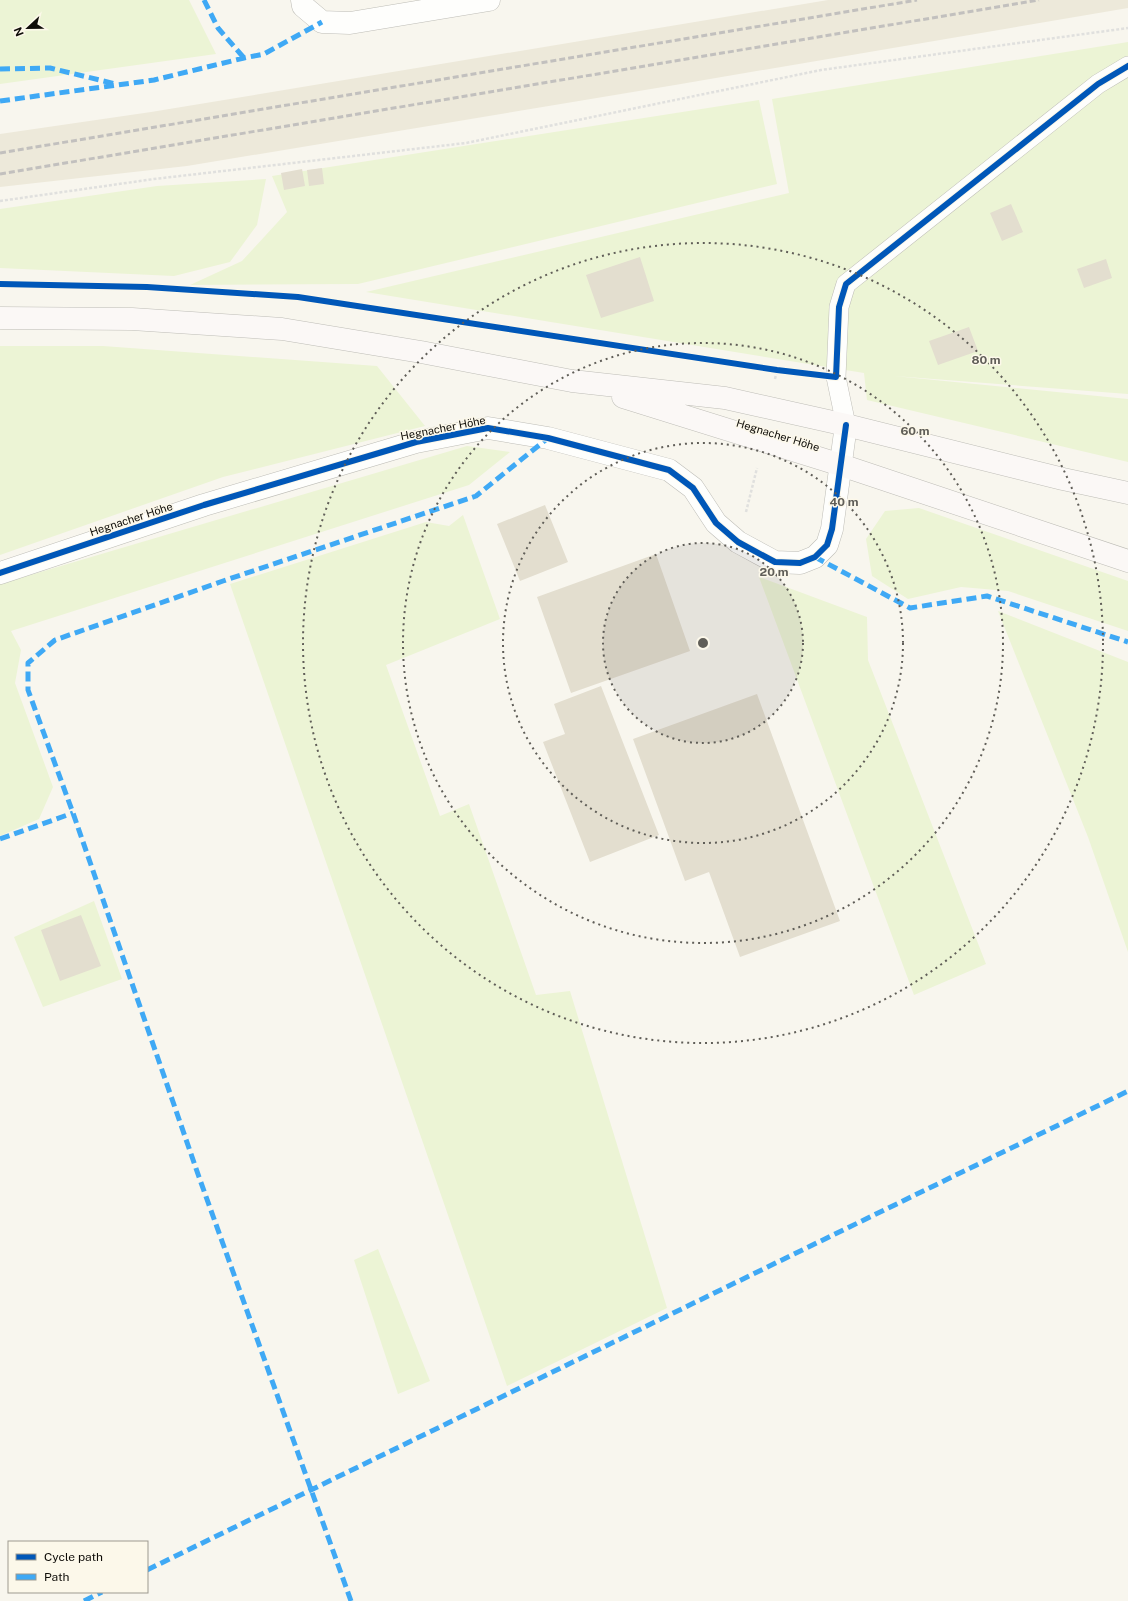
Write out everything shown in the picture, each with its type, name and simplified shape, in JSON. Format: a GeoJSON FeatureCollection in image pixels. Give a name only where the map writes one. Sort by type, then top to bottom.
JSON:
{"type":"FeatureCollection","features":[{"type":"Feature","properties":{"kind":"main road","name":"Hegnacher Höhe"},"geometry":{"type":"LineString","coordinates":[[0,318],[132,320],[282,329],[421,352],[572,381],[725,398],[846,425],[1063,479],[1128,493]]}},
{"type":"Feature","properties":{"kind":"main road","name":"Hegnacher Höhe"},"geometry":{"type":"LineString","coordinates":[[572,381],[841,465],[1128,561]]}},
{"type":"Feature","properties":{"kind":"main road","name":"Hegnacher Höhe"},"geometry":{"type":"LineString","coordinates":[[1101,552],[1128,551]]}},
{"type":"Feature","properties":{"kind":"street"},"geometry":{"type":"LineString","coordinates":[[302,0],[303,6],[322,22],[350,23],[489,0]]}},
{"type":"Feature","properties":{"kind":"street","name":"Hegnacher Höhe"},"geometry":{"type":"LineString","coordinates":[[0,573],[204,505],[408,444],[488,428],[548,438],[669,470],[693,488],[716,522],[738,542],[775,562],[800,563],[815,557],[827,545],[832,530],[846,425]]}},
{"type":"Feature","properties":{"kind":"lane"},"geometry":{"type":"LineString","coordinates":[[846,425],[836,376],[839,307],[846,284],[1098,84],[1128,66]]}},
{"type":"Feature","properties":{"kind":"path"},"geometry":{"type":"LineString","coordinates":[[0,201],[154,179],[466,143],[821,70],[1128,28]]}},
{"type":"Feature","properties":{"kind":"shaded area"},"geometry":{"type":"Polygon","coordinates":[[[828,0],[1128,0],[1128,8],[187,166],[0,187],[0,134],[151,112],[828,0]]]}},
{"type":"Feature","properties":{"kind":"green space"},"geometry":{"type":"Polygon","coordinates":[[[0,0],[189,0],[216,54],[0,84],[0,0]]]}},
{"type":"Feature","properties":{"kind":"green space"},"geometry":{"type":"Polygon","coordinates":[[[1128,42],[1128,394],[894,376],[1128,399],[1128,462],[867,400],[864,373],[366,292],[789,193],[772,99],[1128,42]]]}},
{"type":"Feature","properties":{"kind":"green space"},"geometry":{"type":"Polygon","coordinates":[[[759,100],[777,184],[358,284],[190,285],[242,261],[287,212],[272,176],[759,100]]]}},
{"type":"Feature","properties":{"kind":"green space"},"geometry":{"type":"Polygon","coordinates":[[[266,179],[257,225],[230,262],[174,276],[0,268],[0,209],[157,186],[266,179]]]}},
{"type":"Feature","properties":{"kind":"green space"},"geometry":{"type":"Polygon","coordinates":[[[0,346],[103,346],[377,366],[425,426],[223,477],[0,555],[0,346]]]}},
{"type":"Feature","properties":{"kind":"green space"},"geometry":{"type":"Polygon","coordinates":[[[467,446],[510,452],[469,485],[11,631],[21,650],[15,683],[53,787],[39,819],[0,836],[0,584],[467,446]]]}},
{"type":"Feature","properties":{"kind":"green space"},"geometry":{"type":"Polygon","coordinates":[[[919,508],[1128,581],[1128,631],[1008,591],[961,587],[908,599],[872,576],[866,539],[885,511],[919,508]]]}},
{"type":"Feature","properties":{"kind":"green space"},"geometry":{"type":"Polygon","coordinates":[[[463,515],[500,619],[386,665],[440,816],[469,804],[536,995],[570,991],[667,1308],[507,1386],[230,584],[426,522],[449,526],[463,515]]]}},
{"type":"Feature","properties":{"kind":"green space"},"geometry":{"type":"Polygon","coordinates":[[[759,577],[867,617],[868,660],[986,964],[914,995],[759,577]]]}},
{"type":"Feature","properties":{"kind":"green space"},"geometry":{"type":"Polygon","coordinates":[[[998,611],[1128,662],[1128,952],[1088,837],[998,611]]]}},
{"type":"Feature","properties":{"kind":"green space"},"geometry":{"type":"Polygon","coordinates":[[[94,901],[122,979],[43,1007],[14,937],[94,901]]]}},
{"type":"Feature","properties":{"kind":"green space"},"geometry":{"type":"Polygon","coordinates":[[[378,1249],[430,1381],[398,1394],[354,1260],[378,1249]]]}},
{"type":"Feature","properties":{"kind":"building"},"geometry":{"type":"Polygon","coordinates":[[[322,168],[324,184],[309,186],[307,170],[322,168]]]}},
{"type":"Feature","properties":{"kind":"building"},"geometry":{"type":"Polygon","coordinates":[[[302,169],[305,186],[284,190],[281,173],[302,169]]]}},
{"type":"Feature","properties":{"kind":"building"},"geometry":{"type":"Polygon","coordinates":[[[1011,204],[1023,232],[1002,241],[990,213],[1011,204]]]}},
{"type":"Feature","properties":{"kind":"building"},"geometry":{"type":"Polygon","coordinates":[[[640,257],[654,301],[601,318],[586,275],[640,257]]]}},
{"type":"Feature","properties":{"kind":"building"},"geometry":{"type":"Polygon","coordinates":[[[1106,259],[1112,278],[1084,288],[1077,269],[1106,259]]]}},
{"type":"Feature","properties":{"kind":"building"},"geometry":{"type":"Polygon","coordinates":[[[969,327],[978,351],[938,365],[929,341],[969,327]]]}},
{"type":"Feature","properties":{"kind":"building"},"geometry":{"type":"Polygon","coordinates":[[[545,505],[568,562],[520,581],[497,524],[545,505]]]}},
{"type":"Feature","properties":{"kind":"building"},"geometry":{"type":"Polygon","coordinates":[[[656,554],[690,651],[571,693],[537,597],[656,554]]]}},
{"type":"Feature","properties":{"kind":"building"},"geometry":{"type":"Polygon","coordinates":[[[601,686],[659,835],[590,862],[543,742],[565,734],[554,704],[601,686]]]}},
{"type":"Feature","properties":{"kind":"building"},"geometry":{"type":"Polygon","coordinates":[[[757,694],[840,921],[740,957],[709,872],[685,881],[633,739],[757,694]]]}},
{"type":"Feature","properties":{"kind":"building"},"geometry":{"type":"Polygon","coordinates":[[[81,915],[101,966],[60,981],[41,930],[81,915]]]}},
{"type":"Feature","properties":{"kind":"railway"},"geometry":{"type":"LineString","coordinates":[[0,153],[917,0]]}},
{"type":"Feature","properties":{"kind":"railway"},"geometry":{"type":"LineString","coordinates":[[0,174],[1039,0]]}},
{"type":"Feature","properties":{"kind":"marked path"},"geometry":{"type":"LineString","coordinates":[[204,0],[218,28],[244,58]]}},
{"type":"Feature","properties":{"kind":"marked path"},"geometry":{"type":"LineString","coordinates":[[0,101],[154,80],[264,54],[322,22]]}},
{"type":"Feature","properties":{"kind":"marked path"},"geometry":{"type":"LineString","coordinates":[[0,69],[50,68],[116,84]]}},
{"type":"Feature","properties":{"kind":"marked path"},"geometry":{"type":"LineString","coordinates":[[351,1601],[199,1177],[73,813],[28,690],[28,663],[55,640],[223,581],[476,496],[548,438]]}},
{"type":"Feature","properties":{"kind":"marked path"},"geometry":{"type":"LineString","coordinates":[[815,557],[910,608],[987,596],[1128,642]]}},
{"type":"Feature","properties":{"kind":"marked path"},"geometry":{"type":"LineString","coordinates":[[0,839],[73,813]]}},
{"type":"Feature","properties":{"kind":"marked path"},"geometry":{"type":"LineString","coordinates":[[148,1570],[1128,1091]]}},
{"type":"Feature","properties":{"kind":"marked path"},"geometry":{"type":"LineString","coordinates":[[84,1601],[100,1593]]}},
{"type":"Feature","properties":{"kind":"cycle path"},"geometry":{"type":"LineString","coordinates":[[0,284],[147,287],[298,297],[777,370],[836,377],[839,307],[846,284],[1098,84],[1128,66]]}},
{"type":"Feature","properties":{"kind":"cycle path"},"geometry":{"type":"LineString","coordinates":[[0,573],[204,505],[416,442],[488,428],[548,438],[669,470],[693,488],[716,523],[738,542],[775,562],[800,563],[815,557],[827,545],[832,529],[846,425]]}}]}
